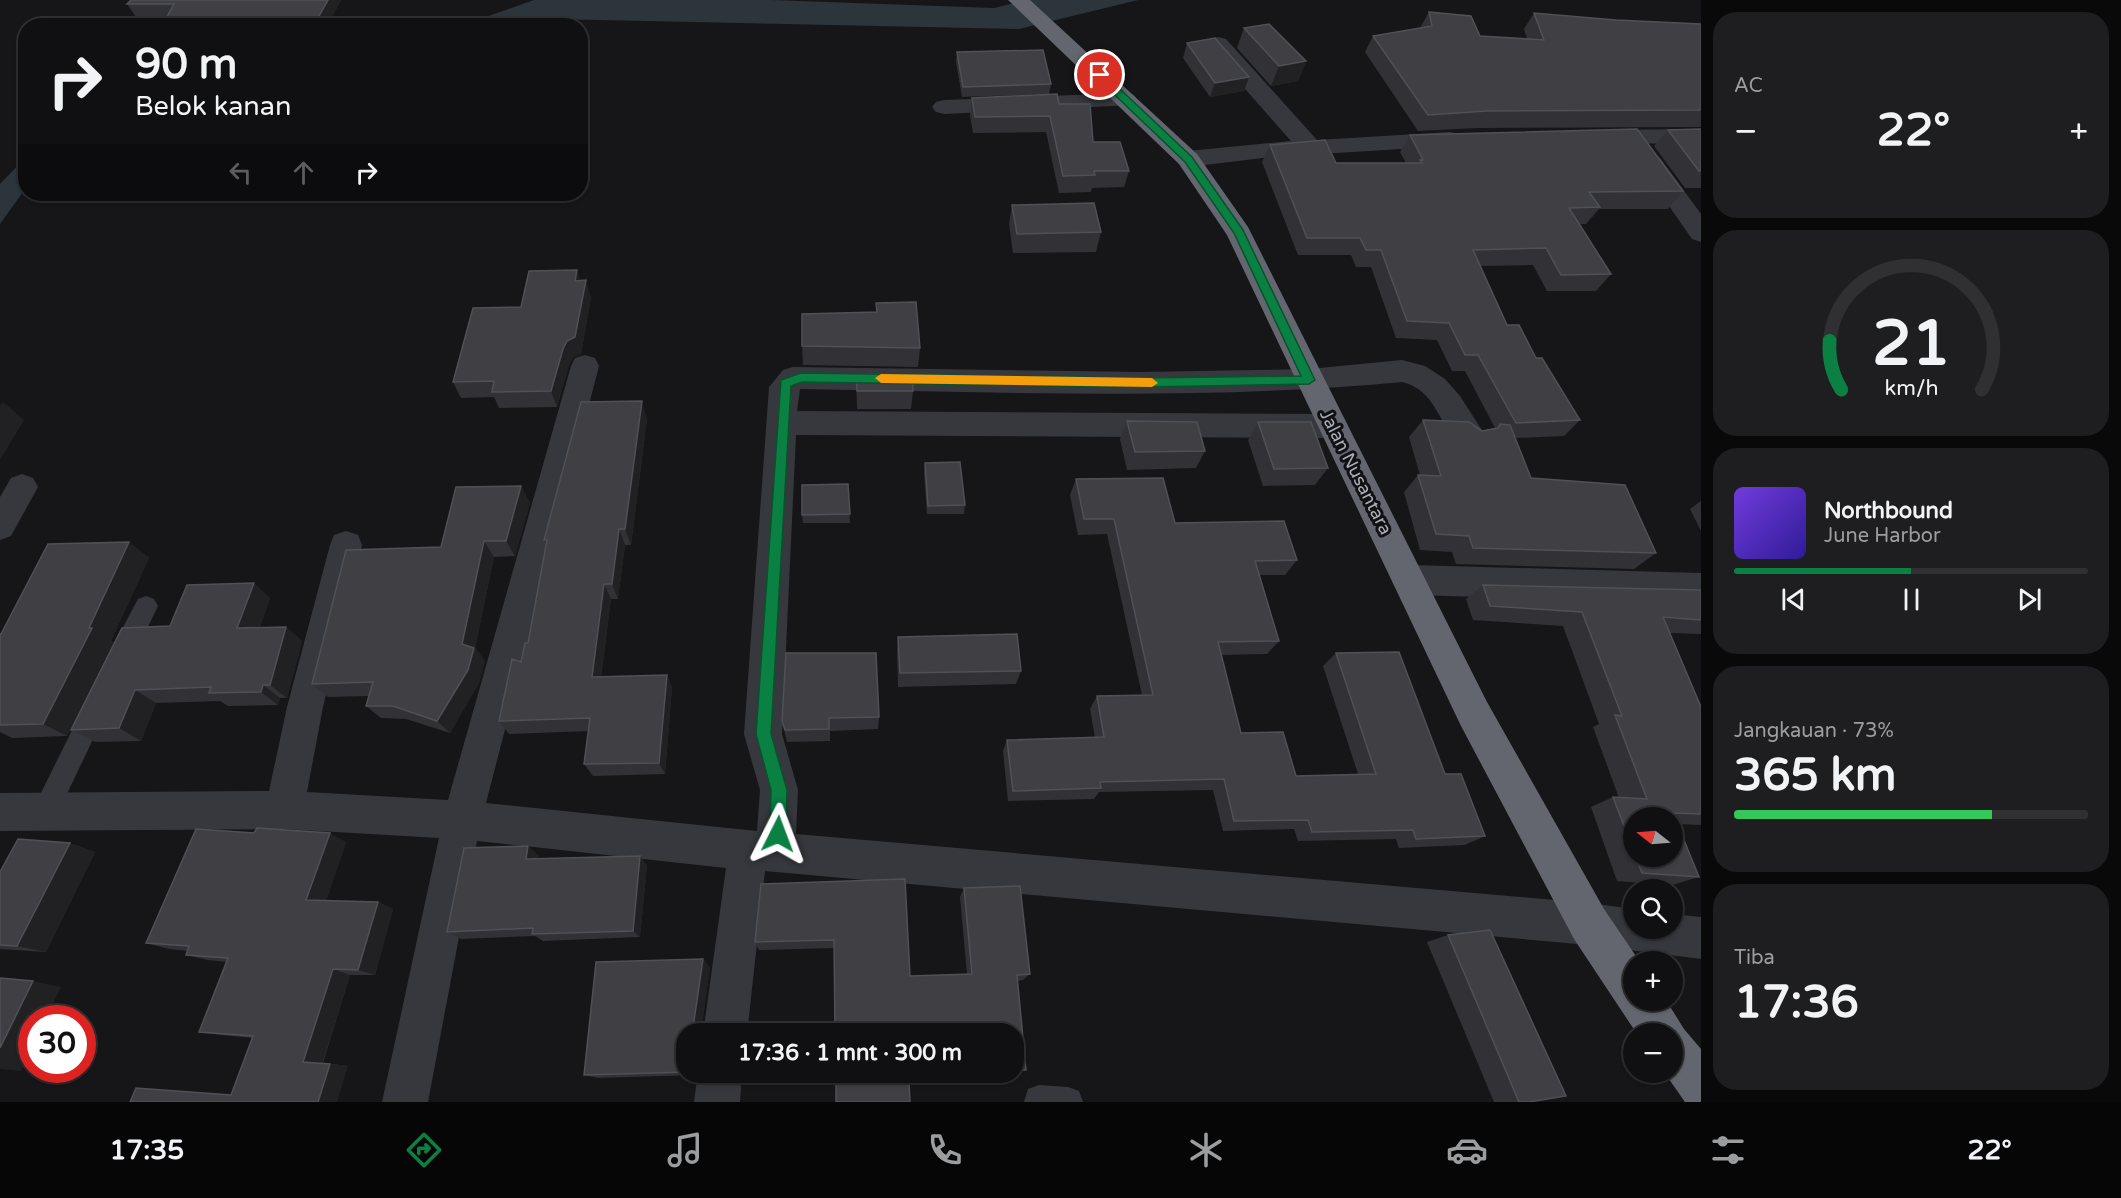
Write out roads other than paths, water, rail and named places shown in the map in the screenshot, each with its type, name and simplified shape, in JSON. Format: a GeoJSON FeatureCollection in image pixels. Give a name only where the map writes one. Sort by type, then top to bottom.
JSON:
{"type":"FeatureCollection","features":[{"type":"Feature","properties":{"kind":"highway","name":"Jalan Nusantara"},"geometry":{"type":"LineString","coordinates":[[1018,0],[1188,159],[1239,233],[1309,380],[1411,580],[1474,714],[1589,924],[1623,974]]}},
{"type":"Feature","properties":{"kind":"highway"},"geometry":{"type":"LineString","coordinates":[[1683,1062],[1701,1087]]}},
{"type":"Feature","properties":{"kind":"street"},"geometry":{"type":"LineString","coordinates":[[1215,40],[1281,117],[1311,148]]}},
{"type":"Feature","properties":{"kind":"street"},"geometry":{"type":"LineString","coordinates":[[944,107],[1126,100]]}},
{"type":"Feature","properties":{"kind":"street"},"geometry":{"type":"LineString","coordinates":[[1632,136],[1701,233]]}},
{"type":"Feature","properties":{"kind":"street"},"geometry":{"type":"LineString","coordinates":[[1576,137],[1701,136]]}},
{"type":"Feature","properties":{"kind":"street"},"geometry":{"type":"LineString","coordinates":[[1188,159],[1477,137]]}},
{"type":"Feature","properties":{"kind":"street"},"geometry":{"type":"LineString","coordinates":[[405,1102],[462,820],[585,366]]}},
{"type":"Feature","properties":{"kind":"street"},"geometry":{"type":"LineString","coordinates":[[727,1023],[762,851],[779,790],[763,734],[785,384],[801,377],[1141,383],[1309,380],[1402,371],[1415,373],[1436,386],[1470,435]]}},
{"type":"Feature","properties":{"kind":"street"},"geometry":{"type":"LineString","coordinates":[[781,423],[1333,426]]}},
{"type":"Feature","properties":{"kind":"street"},"geometry":{"type":"LineString","coordinates":[[0,526],[22,487]]}},
{"type":"Feature","properties":{"kind":"street"},"geometry":{"type":"LineString","coordinates":[[284,810],[304,707],[346,545]]}},
{"type":"Feature","properties":{"kind":"street"},"geometry":{"type":"LineString","coordinates":[[1411,580],[1701,588]]}},
{"type":"Feature","properties":{"kind":"street"},"geometry":{"type":"LineString","coordinates":[[0,812],[284,810],[462,820],[762,851],[1589,924],[1701,938]]}},
{"type":"Feature","properties":{"kind":"street"},"geometry":{"type":"LineString","coordinates":[[717,1102],[719,1083]]}},
{"type":"Feature","properties":{"kind":"lane"},"geometry":{"type":"LineString","coordinates":[[45,812],[146,606]]}}]}
